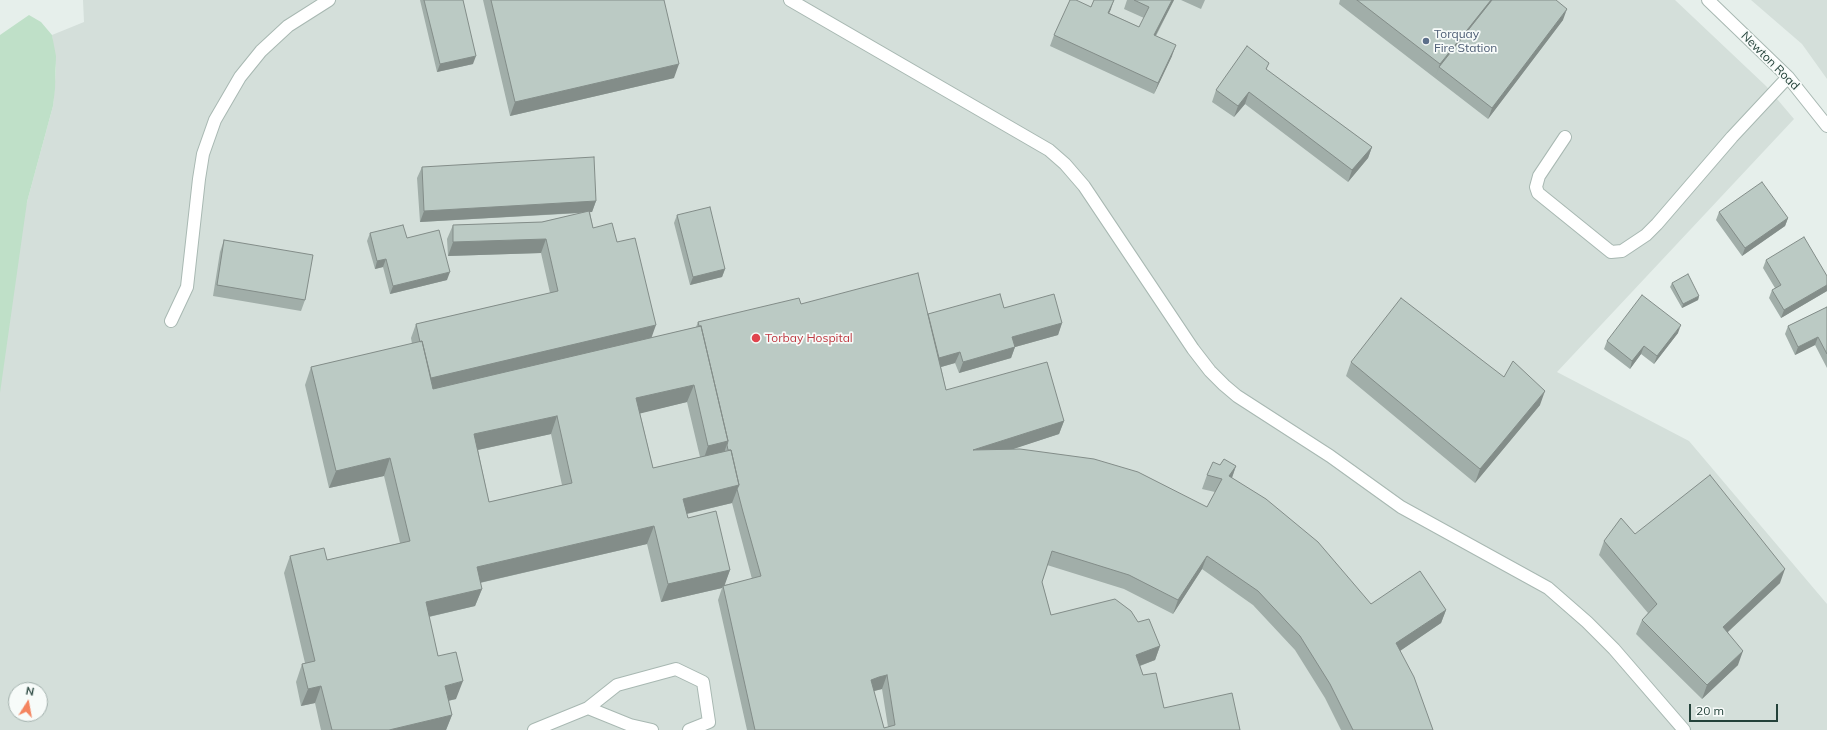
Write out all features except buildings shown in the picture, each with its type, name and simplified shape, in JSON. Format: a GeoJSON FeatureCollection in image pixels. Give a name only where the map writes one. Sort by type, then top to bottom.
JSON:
{"type":"FeatureCollection","features":[{"type":"Feature","properties":{"kind":"street"},"geometry":{"type":"LineString","coordinates":[[171,321],[186,287],[203,154],[214,120],[240,77],[261,51],[288,26],[329,0]]}},
{"type":"Feature","properties":{"kind":"street"},"geometry":{"type":"LineString","coordinates":[[790,0],[1049,150],[1065,164],[1084,186],[1193,349],[1210,371],[1224,385],[1237,396],[1330,456],[1401,507],[1548,588],[1587,622],[1614,649],[1684,730]]}},
{"type":"Feature","properties":{"kind":"street","name":"Newton Road"},"geometry":{"type":"LineString","coordinates":[[1708,0],[1788,77],[1827,126]]}},
{"type":"Feature","properties":{"kind":"street"},"geometry":{"type":"LineString","coordinates":[[1565,137],[1539,176],[1536,187],[1538,193],[1611,252],[1622,251],[1646,235],[1658,224],[1732,137],[1788,77]]}},
{"type":"Feature","properties":{"kind":"street"},"geometry":{"type":"LineString","coordinates":[[534,730],[588,708],[617,685],[676,669],[703,682],[709,722],[689,730]]}},
{"type":"Feature","properties":{"kind":"street"},"geometry":{"type":"LineString","coordinates":[[588,708],[630,725],[652,730]]}},
{"type":"Feature","properties":{"kind":"shaded area","name":"Torbay Hospital"},"geometry":{"type":"Polygon","coordinates":[[[83,0],[1675,0],[1766,86],[1794,119],[1557,372],[1689,441],[1827,604],[1827,730],[0,730],[0,293],[14,231],[27,202],[53,106],[56,69],[52,35],[84,22],[83,0]]]}},
{"type":"Feature","properties":{"kind":"shaded area"},"geometry":{"type":"Polygon","coordinates":[[[1751,0],[1827,0],[1827,79],[1802,44],[1751,0]]]}},
{"type":"Feature","properties":{"kind":"green space"},"geometry":{"type":"Polygon","coordinates":[[[29,15],[41,22],[52,35],[56,56],[55,89],[53,106],[27,202],[0,393],[0,35],[29,15]]]}},
{"type":"Feature","properties":{"kind":"place","name":"Torquay Fire Station"},"geometry":{"type":"Point","coordinates":[1426,41]}},
{"type":"Feature","properties":{"kind":"place","name":"Torbay Hospital"},"geometry":{"type":"Point","coordinates":[756,338]}}]}
